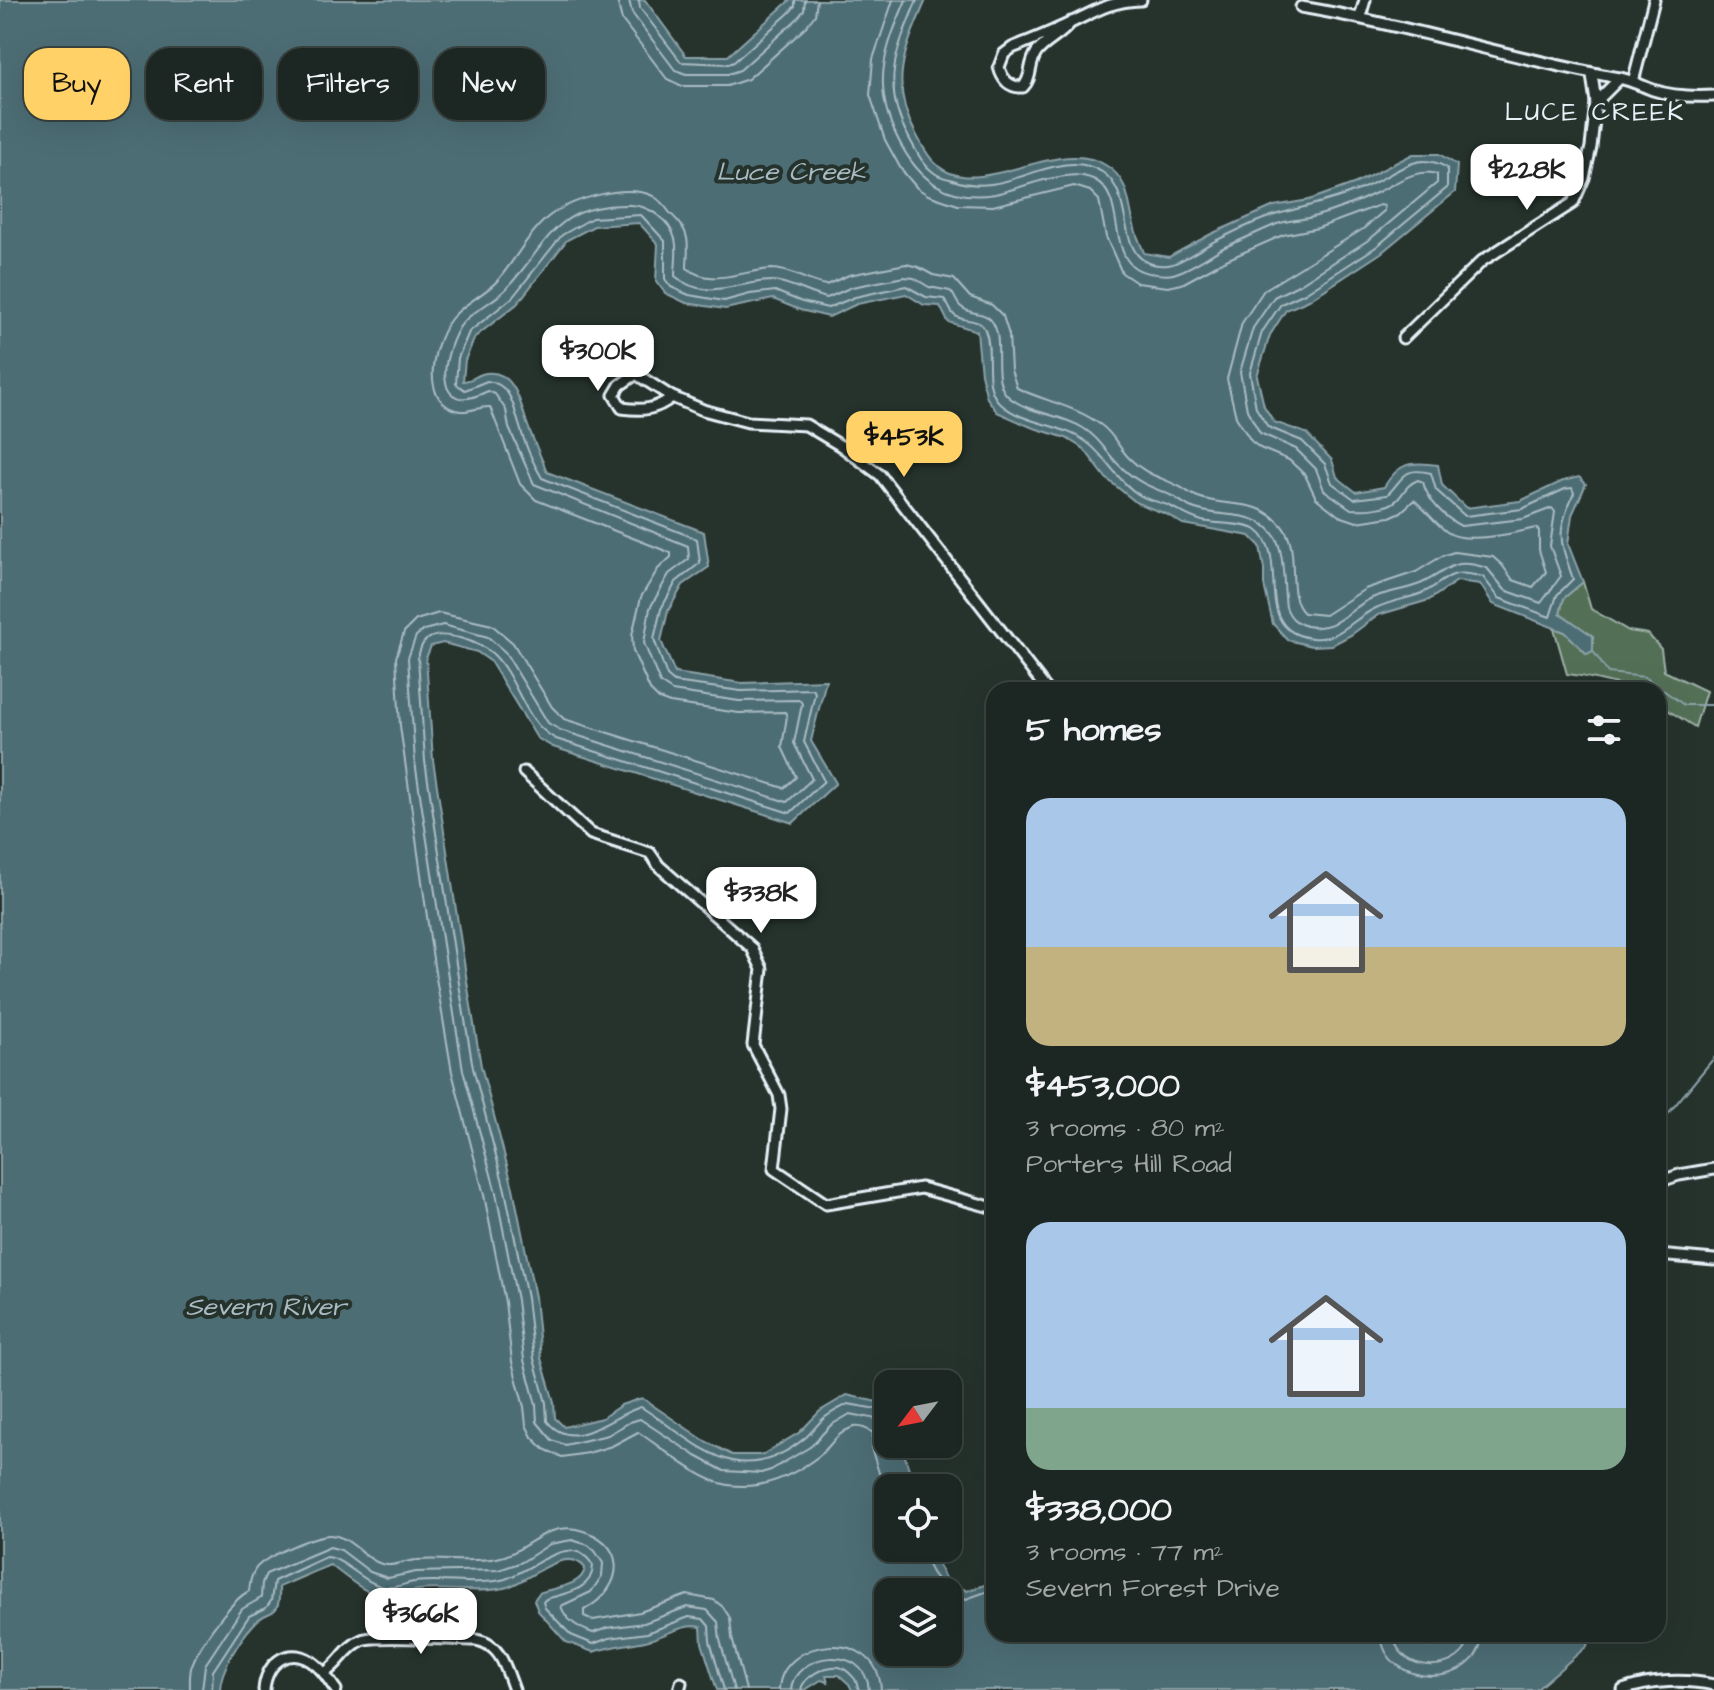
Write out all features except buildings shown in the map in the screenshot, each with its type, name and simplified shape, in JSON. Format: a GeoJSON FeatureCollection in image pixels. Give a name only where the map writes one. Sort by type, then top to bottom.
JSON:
{"type":"FeatureCollection","features":[{"type":"Feature","properties":{"kind":"street"},"geometry":{"type":"LineString","coordinates":[[1071,22],[1036,53],[1030,63],[1028,83],[1023,87],[1009,85],[1005,81],[999,67],[1004,54],[1012,48],[1099,7],[1122,0],[1141,0]]}},
{"type":"Feature","properties":{"kind":"street"},"geometry":{"type":"LineString","coordinates":[[1360,17],[1365,0]]}},
{"type":"Feature","properties":{"kind":"street"},"geometry":{"type":"LineString","coordinates":[[1633,82],[1654,0]]}},
{"type":"Feature","properties":{"kind":"street"},"geometry":{"type":"LineString","coordinates":[[1301,7],[1360,17],[1592,75],[1620,78],[1657,92],[1690,98],[1714,96]]}},
{"type":"Feature","properties":{"kind":"street"},"geometry":{"type":"LineString","coordinates":[[1403,338],[1482,261],[1573,203],[1584,178],[1591,147],[1596,102],[1592,75]]}},
{"type":"Feature","properties":{"kind":"street"},"geometry":{"type":"LineString","coordinates":[[1596,102],[1620,78]]}},
{"type":"Feature","properties":{"kind":"street"},"geometry":{"type":"LineString","coordinates":[[672,397],[661,406],[637,410],[622,408],[614,395],[627,379],[636,374],[672,397],[703,410],[748,422],[806,425],[880,475],[1041,682]]}},
{"type":"Feature","properties":{"kind":"street"},"geometry":{"type":"LineString","coordinates":[[524,772],[591,834],[650,853],[659,866],[752,948],[762,969],[753,1045],[779,1095],[781,1109],[774,1169],[826,1204],[921,1188],[986,1206]]}},
{"type":"Feature","properties":{"kind":"street"},"geometry":{"type":"LineString","coordinates":[[1666,1179],[1714,1169]]}},
{"type":"Feature","properties":{"kind":"street"},"geometry":{"type":"LineString","coordinates":[[1666,1256],[1714,1260]]}},
{"type":"Feature","properties":{"kind":"street"},"geometry":{"type":"LineString","coordinates":[[324,1673],[348,1649],[366,1638],[476,1640],[490,1644],[498,1653],[514,1690]]}},
{"type":"Feature","properties":{"kind":"street"},"geometry":{"type":"LineString","coordinates":[[264,1690],[270,1667],[284,1656],[305,1658],[316,1664],[336,1690]]}},
{"type":"Feature","properties":{"kind":"street"},"geometry":{"type":"LineString","coordinates":[[1623,1690],[1648,1684],[1657,1687],[1714,1685]]}},
{"type":"Feature","properties":{"kind":"green space"},"geometry":{"type":"Polygon","coordinates":[[[1583,582],[1591,609],[1629,631],[1648,634],[1661,649],[1664,671],[1706,691],[1695,727],[1666,709],[1666,682],[1608,682],[1567,674],[1554,628],[1565,632],[1586,653],[1592,636],[1560,613],[1564,598],[1583,582]]]}},
{"type":"Feature","properties":{"kind":"water","name":"Severn River"},"geometry":{"type":"Polygon","coordinates":[[[0,0],[645,0],[686,56],[728,56],[790,0],[926,0],[906,50],[901,82],[908,116],[933,161],[953,174],[974,177],[1066,157],[1087,158],[1107,166],[1124,185],[1144,253],[1169,257],[1274,206],[1309,200],[1356,183],[1413,154],[1439,154],[1457,165],[1455,192],[1381,253],[1309,300],[1286,310],[1270,335],[1257,376],[1264,406],[1274,422],[1306,433],[1332,460],[1337,477],[1356,492],[1384,487],[1401,468],[1420,463],[1438,465],[1442,485],[1466,508],[1520,501],[1579,477],[1586,484],[1572,515],[1568,544],[1583,582],[1564,598],[1560,613],[1593,636],[1593,651],[1587,654],[1565,632],[1493,604],[1480,584],[1457,581],[1429,600],[1378,615],[1332,645],[1312,646],[1288,640],[1273,624],[1264,585],[1260,546],[1250,536],[1183,524],[1137,503],[1106,478],[1084,449],[1066,438],[997,412],[987,398],[981,374],[977,331],[948,322],[940,306],[924,305],[906,294],[857,304],[829,317],[773,299],[725,309],[686,303],[665,293],[656,281],[658,244],[639,223],[594,226],[567,240],[517,304],[475,337],[465,360],[463,381],[496,373],[511,383],[547,472],[704,532],[709,567],[683,585],[668,611],[661,641],[675,673],[742,683],[826,680],[811,741],[836,783],[793,823],[553,747],[537,738],[490,661],[477,652],[443,643],[431,646],[426,658],[433,760],[481,1066],[513,1188],[535,1297],[541,1358],[554,1402],[555,1418],[564,1427],[602,1418],[621,1405],[642,1398],[705,1441],[732,1455],[762,1455],[800,1432],[820,1411],[847,1395],[874,1401],[874,1458],[905,1458],[911,1474],[874,1474],[874,1562],[936,1562],[945,1578],[874,1578],[874,1666],[962,1666],[962,1588],[967,1591],[986,1585],[986,1642],[1415,1642],[1428,1647],[1448,1642],[1588,1642],[1587,1646],[1536,1690],[852,1690],[839,1675],[826,1675],[828,1682],[821,1680],[805,1690],[717,1690],[702,1643],[701,1627],[687,1627],[645,1641],[593,1652],[566,1642],[538,1611],[534,1600],[539,1593],[579,1579],[585,1568],[577,1561],[557,1562],[504,1588],[418,1590],[388,1597],[364,1590],[330,1565],[279,1587],[276,1609],[259,1619],[243,1638],[227,1664],[220,1690],[0,1690],[0,0]]]}},
{"type":"Feature","properties":{"kind":"waterway","name":"Luce Creek"},"geometry":{"type":"LineString","coordinates":[[1593,651],[1608,673],[1645,677],[1652,682]]}},
{"type":"Feature","properties":{"kind":"waterway","name":"Luce Creek"},"geometry":{"type":"LineString","coordinates":[[1666,692],[1684,705],[1714,705]]}},
{"type":"Feature","properties":{"kind":"waterway","name":"Luce Creek"},"geometry":{"type":"LineString","coordinates":[[1666,1116],[1714,1058]]}},
{"type":"Feature","properties":{"kind":"district","name":"LUCE CREEK"},"geometry":{"type":"Point","coordinates":[1595,111]}}]}
